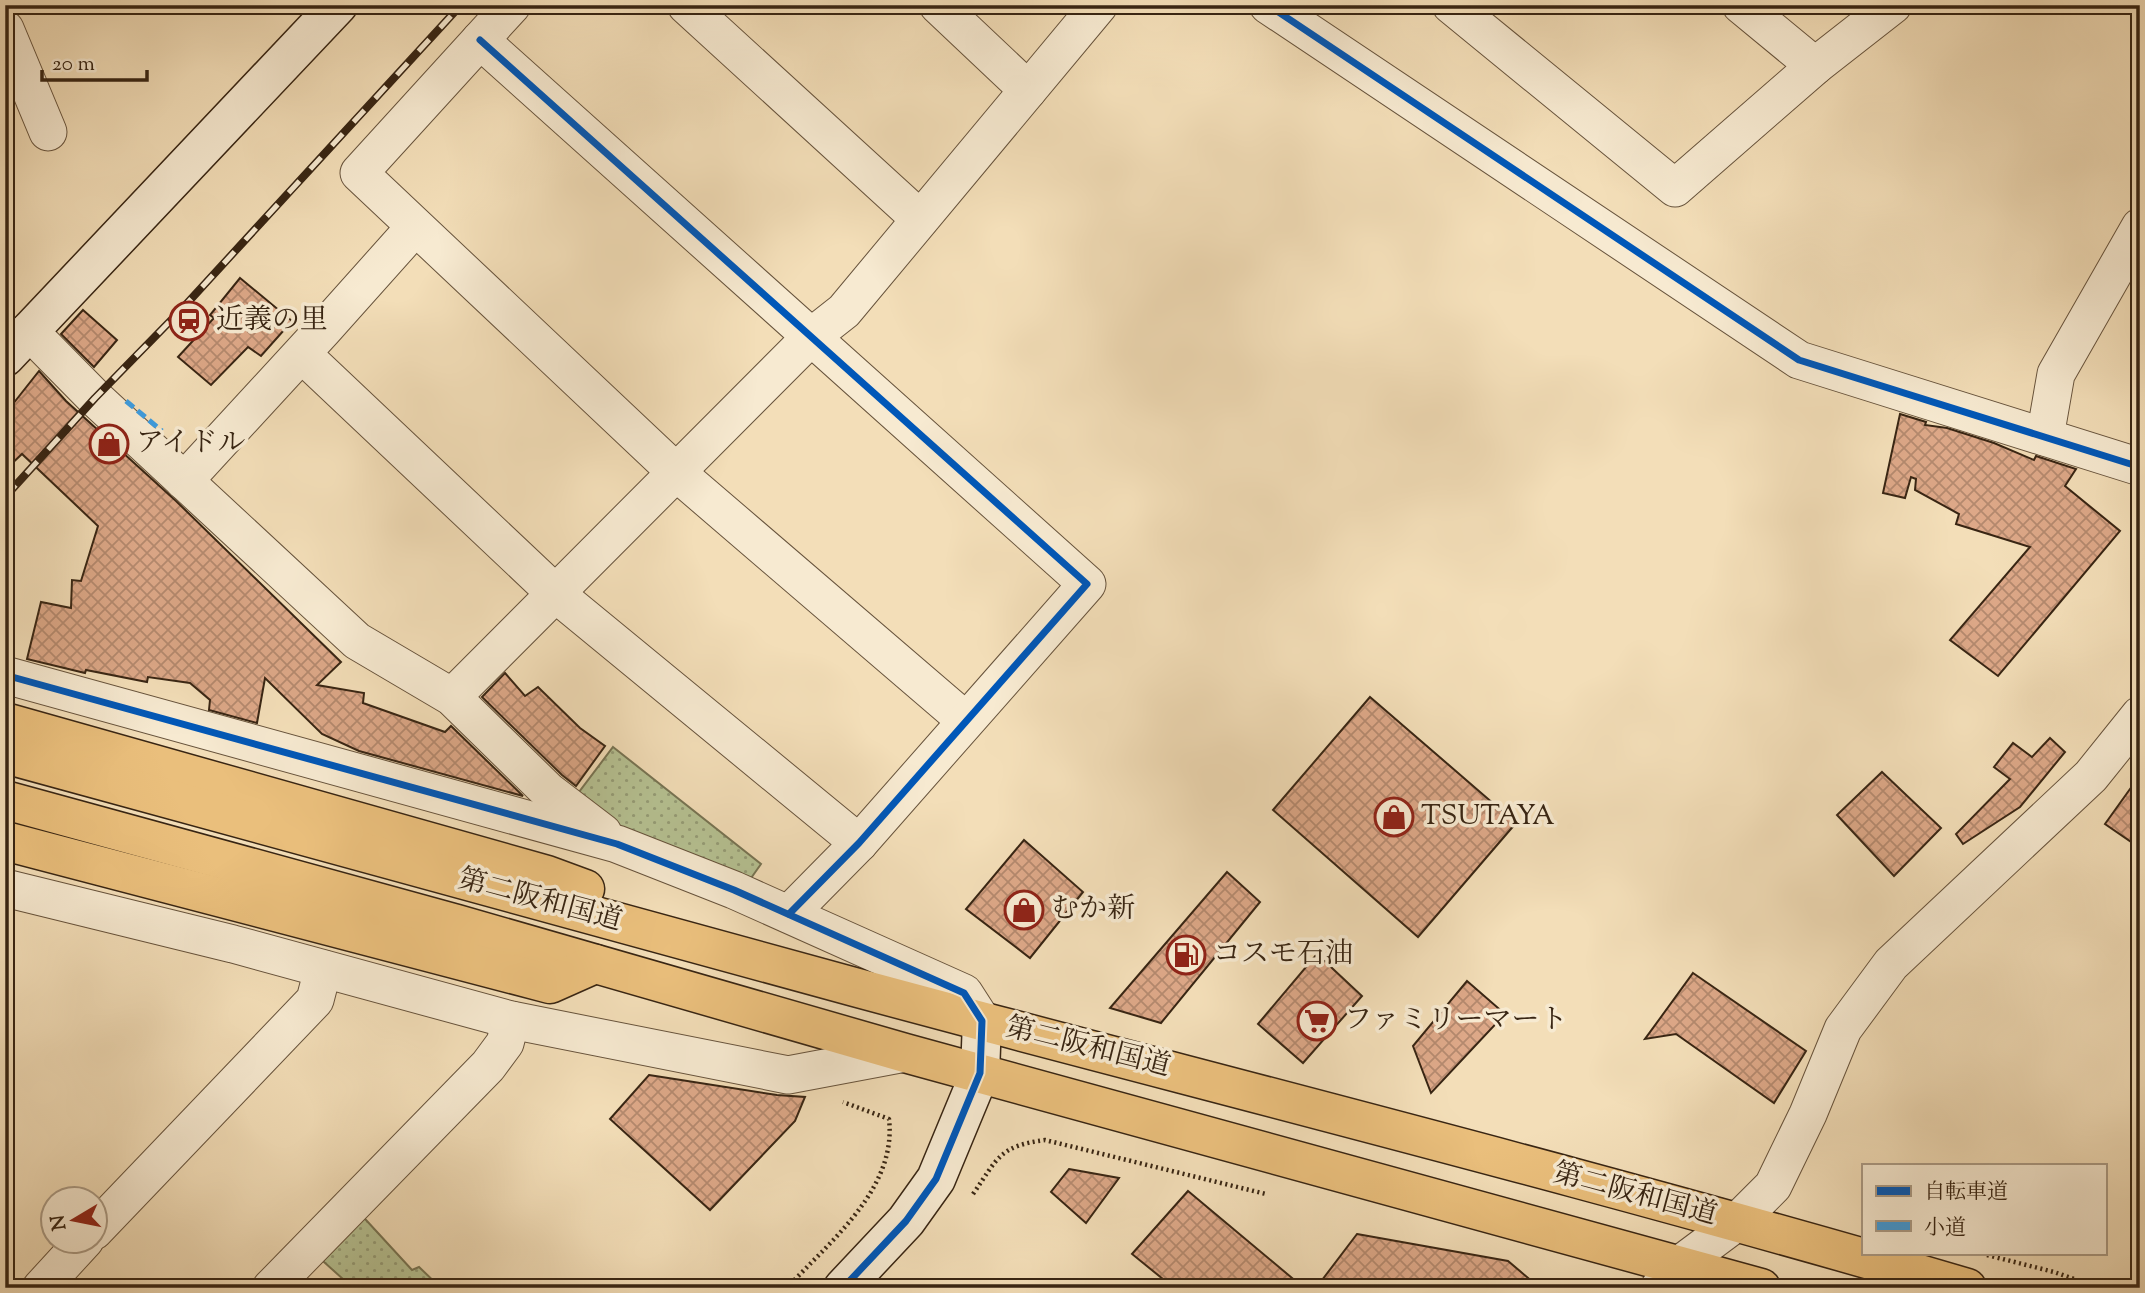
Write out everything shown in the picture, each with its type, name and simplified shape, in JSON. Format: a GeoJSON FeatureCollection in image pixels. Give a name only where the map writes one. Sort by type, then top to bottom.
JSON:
{"type":"FeatureCollection","features":[{"type":"Feature","properties":{"kind":"highway"},"geometry":{"type":"LineString","coordinates":[[5,722],[542,888]]}},
{"type":"Feature","properties":{"kind":"highway","name":"第二阪和国道"},"geometry":{"type":"LineString","coordinates":[[5,754],[542,888],[748,957],[1737,1222],[1967,1288]]}},
{"type":"Feature","properties":{"kind":"highway","name":"第二阪和国道"},"geometry":{"type":"LineString","coordinates":[[5,800],[455,942],[550,984],[595,964],[980,1073],[1669,1277],[1761,1288]]}},
{"type":"Feature","properties":{"kind":"highway"},"geometry":{"type":"LineString","coordinates":[[5,841],[455,942]]}},
{"type":"Feature","properties":{"kind":"street"},"geometry":{"type":"LineString","coordinates":[[338,5],[17,344],[95,398],[357,642],[452,698],[548,791],[617,844]]}},
{"type":"Feature","properties":{"kind":"street"},"geometry":{"type":"LineString","coordinates":[[512,5],[359,173],[676,472],[965,720]]}},
{"type":"Feature","properties":{"kind":"street"},"geometry":{"type":"LineString","coordinates":[[686,5],[920,219]]}},
{"type":"Feature","properties":{"kind":"street"},"geometry":{"type":"LineString","coordinates":[[938,5],[1028,90]]}},
{"type":"Feature","properties":{"kind":"street"},"geometry":{"type":"LineString","coordinates":[[452,698],[811,337],[844,311],[1099,5]]}},
{"type":"Feature","properties":{"kind":"street"},"geometry":{"type":"LineString","coordinates":[[1268,5],[1799,360],[2140,467]]}},
{"type":"Feature","properties":{"kind":"street"},"geometry":{"type":"LineString","coordinates":[[1451,5],[1675,188],[1815,65],[1893,5]]}},
{"type":"Feature","properties":{"kind":"street"},"geometry":{"type":"LineString","coordinates":[[1741,5],[1815,65]]}},
{"type":"Feature","properties":{"kind":"street"},"geometry":{"type":"LineString","coordinates":[[5,29],[48,132]]}},
{"type":"Feature","properties":{"kind":"street"},"geometry":{"type":"LineString","coordinates":[[480,40],[1087,584],[859,843],[789,914]]}},
{"type":"Feature","properties":{"kind":"street"},"geometry":{"type":"LineString","coordinates":[[184,481],[415,227]]}},
{"type":"Feature","properties":{"kind":"street"},"geometry":{"type":"LineString","coordinates":[[2045,437],[2056,374],[2140,227]]}},
{"type":"Feature","properties":{"kind":"street"},"geometry":{"type":"LineString","coordinates":[[302,354],[556,594],[859,843]]}},
{"type":"Feature","properties":{"kind":"street"},"geometry":{"type":"LineString","coordinates":[[5,675],[617,844],[789,914],[964,993],[982,1021],[980,1073],[936,1179],[906,1221],[843,1288]]}},
{"type":"Feature","properties":{"kind":"street"},"geometry":{"type":"LineString","coordinates":[[1669,1277],[1737,1222],[1773,1186],[1808,1114],[1843,1030],[1891,964],[2091,776],[2140,715]]}},
{"type":"Feature","properties":{"kind":"street"},"geometry":{"type":"LineString","coordinates":[[5,888],[511,1020],[788,1075],[905,1053]]}},
{"type":"Feature","properties":{"kind":"street"},"geometry":{"type":"LineString","coordinates":[[108,1216],[315,1000],[323,969]]}},
{"type":"Feature","properties":{"kind":"street"},"geometry":{"type":"LineString","coordinates":[[271,1288],[488,1066],[505,1043],[511,1020]]}},
{"type":"Feature","properties":{"kind":"street"},"geometry":{"type":"LineString","coordinates":[[41,1288],[73,1254]]}},
{"type":"Feature","properties":{"kind":"path"},"geometry":{"type":"LineString","coordinates":[[787,1288],[862,1206],[883,1170],[891,1137],[889,1119],[832,1098]]}},
{"type":"Feature","properties":{"kind":"path"},"geometry":{"type":"LineString","coordinates":[[1980,1254],[2054,1272],[2099,1288]]}},
{"type":"Feature","properties":{"kind":"green space"},"geometry":{"type":"Polygon","coordinates":[[[613,747],[761,864],[744,888],[570,804],[613,747]]]}},
{"type":"Feature","properties":{"kind":"green space"},"geometry":{"type":"Polygon","coordinates":[[[355,1208],[412,1270],[419,1267],[441,1288],[353,1288],[315,1254],[355,1208]]]}},
{"type":"Feature","properties":{"kind":"building"},"geometry":{"type":"Polygon","coordinates":[[[240,278],[292,321],[261,356],[248,347],[211,385],[178,357],[214,318],[210,315],[240,278]]]}},
{"type":"Feature","properties":{"kind":"building"},"geometry":{"type":"Polygon","coordinates":[[[83,310],[117,340],[94,367],[61,334],[83,310]]]}},
{"type":"Feature","properties":{"kind":"building"},"geometry":{"type":"Polygon","coordinates":[[[39,371],[66,401],[176,501],[341,662],[317,685],[364,693],[363,703],[445,732],[451,726],[523,796],[359,751],[322,734],[265,678],[257,723],[209,710],[210,700],[190,683],[148,677],[147,682],[86,670],[85,673],[27,659],[41,602],[71,608],[72,580],[81,581],[98,526],[22,454],[5,470],[5,414],[39,371]]]}},
{"type":"Feature","properties":{"kind":"building"},"geometry":{"type":"Polygon","coordinates":[[[1900,414],[1926,422],[1925,425],[1947,428],[1994,443],[2034,460],[2036,456],[2076,469],[2065,486],[2120,531],[1998,676],[1950,640],[2030,547],[1956,524],[1959,514],[1915,490],[1916,479],[1911,477],[1905,498],[1883,493],[1900,414]]]}},
{"type":"Feature","properties":{"kind":"building"},"geometry":{"type":"Polygon","coordinates":[[[505,673],[525,696],[538,687],[580,728],[605,746],[576,786],[482,697],[505,673]]]}},
{"type":"Feature","properties":{"kind":"building","name":"TSUTAYA"},"geometry":{"type":"Polygon","coordinates":[[[1370,697],[1516,823],[1418,937],[1273,810],[1370,697]]]}},
{"type":"Feature","properties":{"kind":"building"},"geometry":{"type":"Polygon","coordinates":[[[2050,738],[2065,752],[2020,807],[1963,844],[1956,834],[2010,779],[1994,767],[2013,743],[2032,757],[2050,738]]]}},
{"type":"Feature","properties":{"kind":"building"},"geometry":{"type":"Polygon","coordinates":[[[1882,772],[1941,828],[1894,876],[1837,815],[1882,772]]]}},
{"type":"Feature","properties":{"kind":"building"},"geometry":{"type":"Polygon","coordinates":[[[2140,775],[2140,848],[2105,824],[2140,775]]]}},
{"type":"Feature","properties":{"kind":"building"},"geometry":{"type":"Polygon","coordinates":[[[1024,840],[1083,892],[1030,958],[966,909],[1024,840]]]}},
{"type":"Feature","properties":{"kind":"building","name":"コスモ石油"},"geometry":{"type":"Polygon","coordinates":[[[1227,872],[1260,902],[1161,1023],[1110,1008],[1227,872]]]}},
{"type":"Feature","properties":{"kind":"building"},"geometry":{"type":"Polygon","coordinates":[[[1317,954],[1362,996],[1303,1063],[1258,1024],[1317,954]]]}},
{"type":"Feature","properties":{"kind":"building"},"geometry":{"type":"Polygon","coordinates":[[[1693,973],[1806,1051],[1774,1103],[1676,1034],[1645,1039],[1693,973]]]}},
{"type":"Feature","properties":{"kind":"building"},"geometry":{"type":"Polygon","coordinates":[[[1467,981],[1505,1014],[1431,1093],[1413,1046],[1467,981]]]}},
{"type":"Feature","properties":{"kind":"building"},"geometry":{"type":"Polygon","coordinates":[[[649,1075],[805,1097],[795,1121],[710,1210],[610,1119],[649,1075]]]}},
{"type":"Feature","properties":{"kind":"building"},"geometry":{"type":"Polygon","coordinates":[[[1069,1169],[1119,1178],[1086,1223],[1051,1192],[1069,1169]]]}},
{"type":"Feature","properties":{"kind":"building"},"geometry":{"type":"Polygon","coordinates":[[[1188,1191],[1304,1288],[1174,1288],[1132,1254],[1188,1191]]]}},
{"type":"Feature","properties":{"kind":"building"},"geometry":{"type":"Polygon","coordinates":[[[1357,1234],[1508,1261],[1540,1288],[1316,1288],[1357,1234]]]}},
{"type":"Feature","properties":{"kind":"railway"},"geometry":{"type":"LineString","coordinates":[[5,497],[461,5]]}},
{"type":"Feature","properties":{"kind":"marked path"},"geometry":{"type":"LineString","coordinates":[[126,401],[162,431]]}},
{"type":"Feature","properties":{"kind":"cycle path"},"geometry":{"type":"LineString","coordinates":[[1268,5],[1799,360],[2140,467]]}},
{"type":"Feature","properties":{"kind":"cycle path"},"geometry":{"type":"LineString","coordinates":[[480,40],[1087,584],[859,843],[789,914]]}},
{"type":"Feature","properties":{"kind":"cycle path"},"geometry":{"type":"LineString","coordinates":[[5,675],[617,844],[734,890],[964,993],[982,1021],[980,1073],[936,1179],[906,1221],[843,1288]]}},
{"type":"Feature","properties":{"kind":"place","name":"近義の里"},"geometry":{"type":"Point","coordinates":[189,321]}},
{"type":"Feature","properties":{"kind":"place","name":"アイドル"},"geometry":{"type":"Point","coordinates":[109,444]}},
{"type":"Feature","properties":{"kind":"place","name":"TSUTAYA"},"geometry":{"type":"Point","coordinates":[1394,817]}},
{"type":"Feature","properties":{"kind":"place","name":"むか新"},"geometry":{"type":"Point","coordinates":[1024,910]}},
{"type":"Feature","properties":{"kind":"place","name":"コスモ石油"},"geometry":{"type":"Point","coordinates":[1186,955]}},
{"type":"Feature","properties":{"kind":"place","name":"ファミリーマート"},"geometry":{"type":"Point","coordinates":[1317,1021]}}]}
